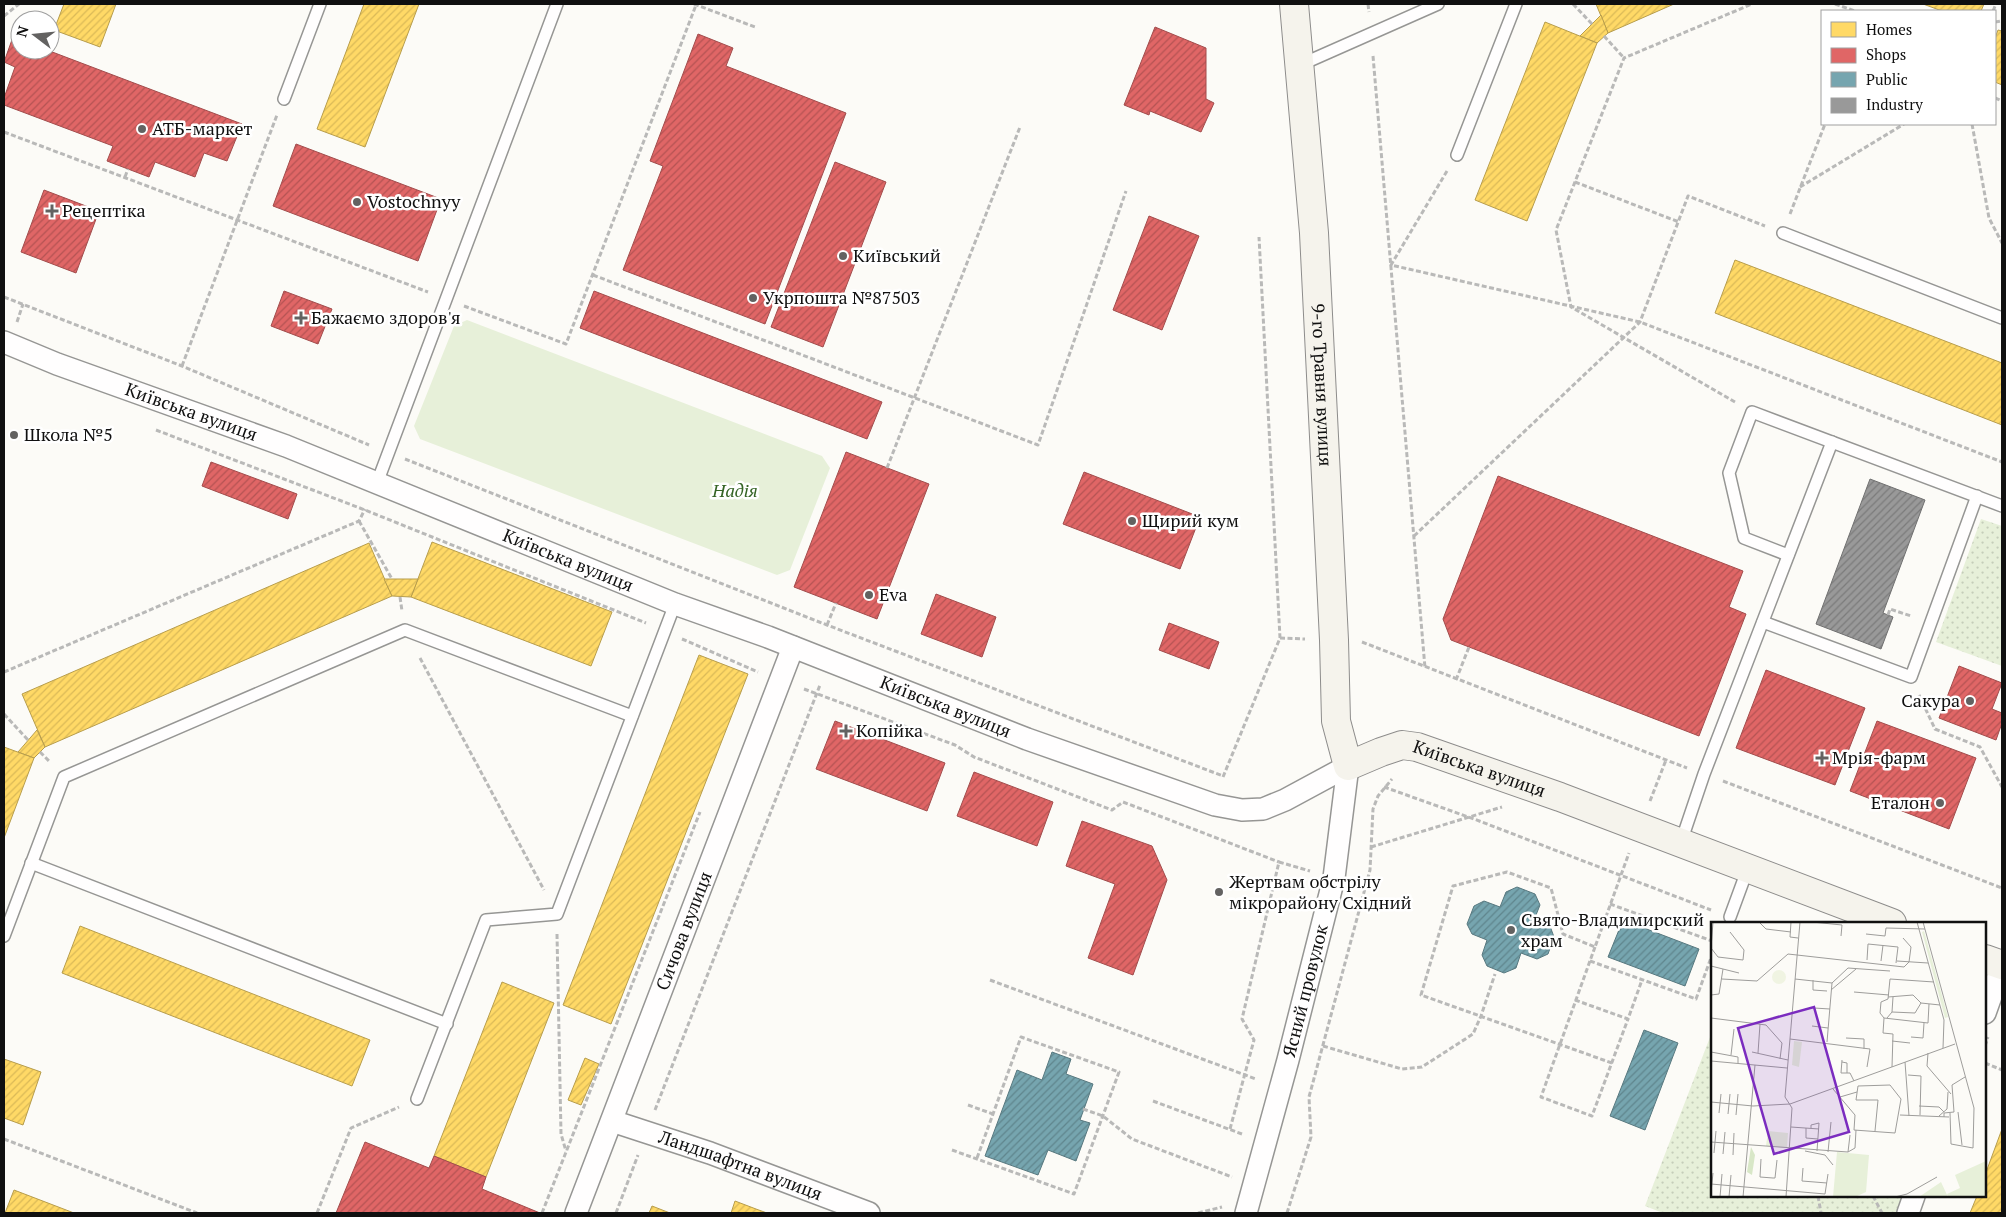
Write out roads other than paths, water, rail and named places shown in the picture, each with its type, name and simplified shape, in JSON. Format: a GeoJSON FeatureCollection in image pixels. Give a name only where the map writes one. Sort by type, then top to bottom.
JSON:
{"type":"FeatureCollection","features":[{"type":"Feature","properties":{"kind":"street","name":"9-го Травня вулиця"},"geometry":{"type":"LineString","coordinates":[[1294,4],[1314,233],[1334,640],[1336,721],[1348,766]]}},
{"type":"Feature","properties":{"kind":"street","name":"Київська вулиця"},"geometry":{"type":"LineString","coordinates":[[4,342],[57,364],[265,438],[675,604],[768,637],[1027,739],[1215,806],[1242,810],[1263,809],[1285,800],[1348,766],[1380,752],[1402,745],[1417,747],[1639,826],[1889,922]]}},
{"type":"Feature","properties":{"kind":"street","name":"Сичова вулиця"},"geometry":{"type":"LineString","coordinates":[[576,1213],[793,647]]}},
{"type":"Feature","properties":{"kind":"street","name":"Ясний провулок"},"geometry":{"type":"LineString","coordinates":[[1246,1213],[1334,878],[1348,766]]}},
{"type":"Feature","properties":{"kind":"street"},"geometry":{"type":"LineString","coordinates":[[1986,959],[2002,965],[1986,1009]]}},
{"type":"Feature","properties":{"kind":"street","name":"Ландшафтна вулиця"},"geometry":{"type":"LineString","coordinates":[[612,1122],[710,1153],[869,1213]]}},
{"type":"Feature","properties":{"kind":"street"},"geometry":{"type":"LineString","coordinates":[[1908,1213],[1914,1197]]}},
{"type":"Feature","properties":{"kind":"lane"},"geometry":{"type":"LineString","coordinates":[[284,98],[320,4]]}},
{"type":"Feature","properties":{"kind":"lane"},"geometry":{"type":"LineString","coordinates":[[377,483],[557,4]]}},
{"type":"Feature","properties":{"kind":"lane"},"geometry":{"type":"LineString","coordinates":[[1298,66],[1438,4]]}},
{"type":"Feature","properties":{"kind":"lane"},"geometry":{"type":"LineString","coordinates":[[1457,155],[1516,4]]}},
{"type":"Feature","properties":{"kind":"lane"},"geometry":{"type":"LineString","coordinates":[[1783,233],[2002,318]]}},
{"type":"Feature","properties":{"kind":"lane"},"geometry":{"type":"LineString","coordinates":[[1788,555],[1744,538],[1729,473],[1752,412],[2002,506]]}},
{"type":"Feature","properties":{"kind":"lane"},"geometry":{"type":"LineString","coordinates":[[1680,842],[1704,774],[1832,442]]}},
{"type":"Feature","properties":{"kind":"lane"},"geometry":{"type":"LineString","coordinates":[[1763,622],[1911,676],[1977,496]]}},
{"type":"Feature","properties":{"kind":"lane"},"geometry":{"type":"LineString","coordinates":[[417,1099],[486,920],[557,914],[675,604]]}},
{"type":"Feature","properties":{"kind":"lane"},"geometry":{"type":"LineString","coordinates":[[4,936],[64,777],[405,630],[632,716]]}},
{"type":"Feature","properties":{"kind":"lane"},"geometry":{"type":"LineString","coordinates":[[31,863],[447,1024]]}},
{"type":"Feature","properties":{"kind":"lane"},"geometry":{"type":"LineString","coordinates":[[1730,918],[1748,868]]}},
{"type":"Feature","properties":{"kind":"place","name":"АТБ-маркет"},"geometry":{"type":"Point","coordinates":[142,129]}},
{"type":"Feature","properties":{"kind":"place","name":"Vostochnyy"},"geometry":{"type":"Point","coordinates":[357,202]}},
{"type":"Feature","properties":{"kind":"place","name":"Рецептіка"},"geometry":{"type":"Point","coordinates":[52,211]}},
{"type":"Feature","properties":{"kind":"place","name":"Київський"},"geometry":{"type":"Point","coordinates":[843,256]}},
{"type":"Feature","properties":{"kind":"place","name":"Укрпошта №87503"},"geometry":{"type":"Point","coordinates":[753,298]}},
{"type":"Feature","properties":{"kind":"place","name":"Бажаємо здоров'я"},"geometry":{"type":"Point","coordinates":[301,318]}},
{"type":"Feature","properties":{"kind":"place","name":"Школа №5"},"geometry":{"type":"Point","coordinates":[14,435]}},
{"type":"Feature","properties":{"kind":"place","name":"Щирий кум"},"geometry":{"type":"Point","coordinates":[1132,521]}},
{"type":"Feature","properties":{"kind":"place","name":"Eva"},"geometry":{"type":"Point","coordinates":[869,595]}},
{"type":"Feature","properties":{"kind":"place","name":"Сакура"},"geometry":{"type":"Point","coordinates":[1970,701]}},
{"type":"Feature","properties":{"kind":"place","name":"Копійка"},"geometry":{"type":"Point","coordinates":[846,731]}},
{"type":"Feature","properties":{"kind":"place","name":"Мрія-фарм"},"geometry":{"type":"Point","coordinates":[1822,758]}},
{"type":"Feature","properties":{"kind":"place","name":"Еталон"},"geometry":{"type":"Point","coordinates":[1940,803]}},
{"type":"Feature","properties":{"kind":"place","name":"Жертвам обстрілу мікрорайону Східний"},"geometry":{"type":"Point","coordinates":[1219,892]}},
{"type":"Feature","properties":{"kind":"place","name":"Свято-Владимирский храм"},"geometry":{"type":"Point","coordinates":[1511,930]}},
{"type":"Feature","properties":{"kind":"park label","name":"Надія"},"geometry":{"type":"Point","coordinates":[735,491]}}]}
